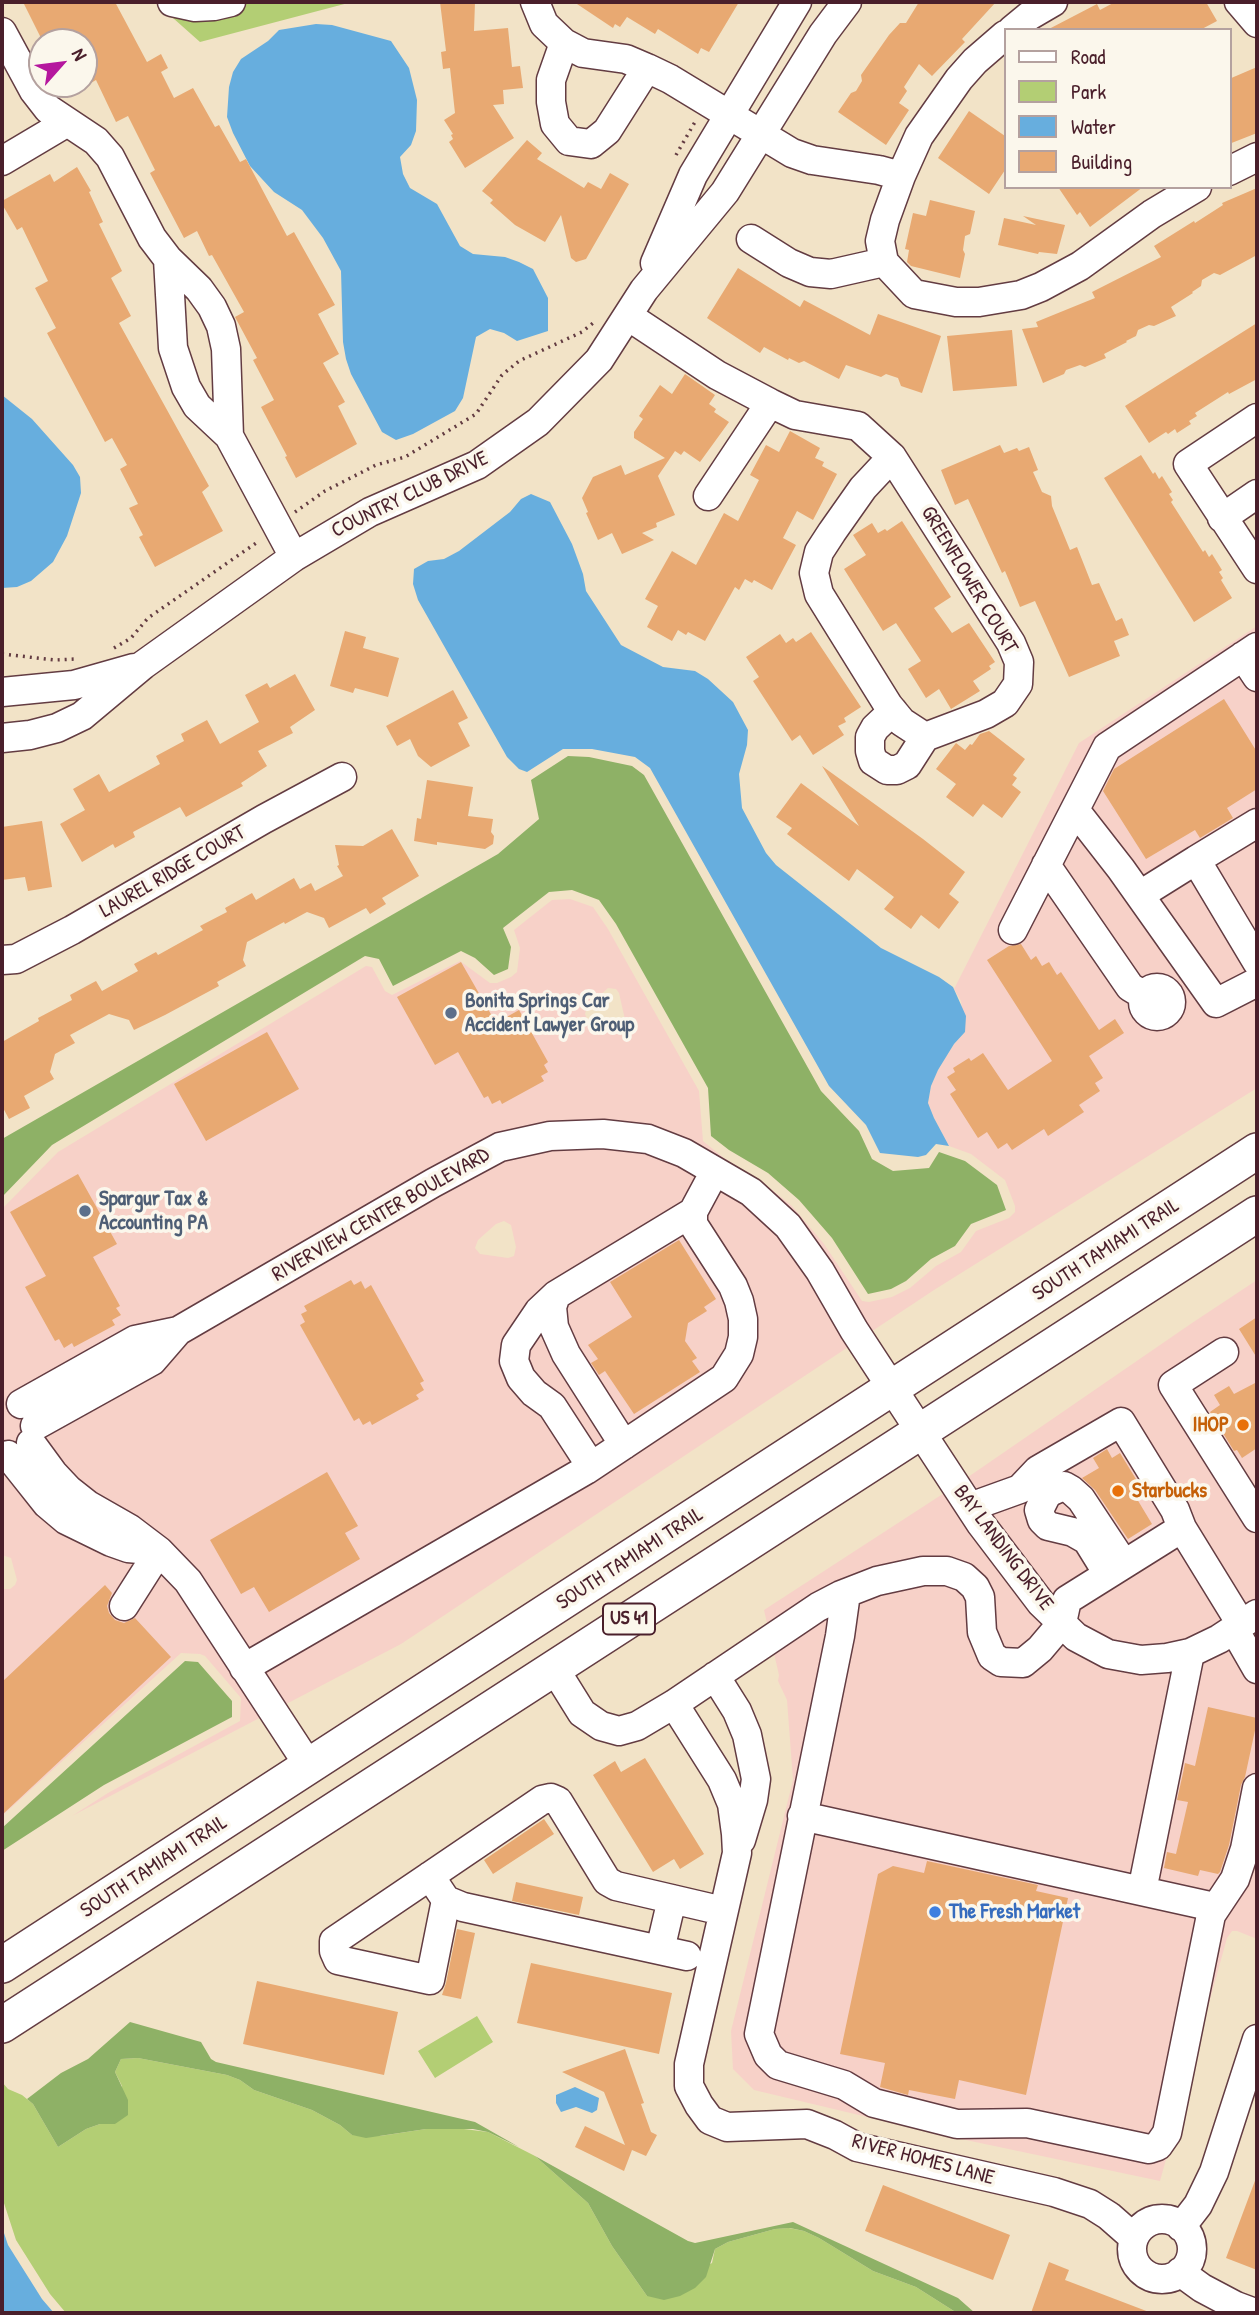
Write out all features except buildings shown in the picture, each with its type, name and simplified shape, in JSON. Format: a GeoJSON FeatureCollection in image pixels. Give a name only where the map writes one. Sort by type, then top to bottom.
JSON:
{"type":"FeatureCollection","features":[{"type":"Feature","properties":{"kind":"main road","name":"SOUTH TAMIAMI TRAIL"},"geometry":{"type":"LineString","coordinates":[[2,1965],[1257,1151]]}},
{"type":"Feature","properties":{"kind":"main road","name":"US 41"},"geometry":{"type":"LineString","coordinates":[[2,2025],[1257,1214]]}},
{"type":"Feature","properties":{"kind":"street"},"geometry":{"type":"LineString","coordinates":[[172,2],[195,7],[232,2]]}},
{"type":"Feature","properties":{"kind":"street"},"geometry":{"type":"LineString","coordinates":[[535,2],[544,24],[564,43],[583,53],[626,60],[670,79],[792,153],[812,160],[901,176]]}},
{"type":"Feature","properties":{"kind":"street","name":"COUNTRY CLUB DRIVE"},"geometry":{"type":"LineString","coordinates":[[644,290],[693,175],[797,2]]}},
{"type":"Feature","properties":{"kind":"street","name":"COUNTRY CLUB DRIVE"},"geometry":{"type":"LineString","coordinates":[[2,738],[30,735],[82,716],[143,665],[294,557],[361,516],[456,475],[498,451],[538,422],[585,376],[612,342],[644,290],[725,192],[823,34],[847,2]]}},
{"type":"Feature","properties":{"kind":"street"},"geometry":{"type":"LineString","coordinates":[[1014,28],[1053,2]]}},
{"type":"Feature","properties":{"kind":"street"},"geometry":{"type":"LineString","coordinates":[[1239,2],[1257,23]]}},
{"type":"Feature","properties":{"kind":"street"},"geometry":{"type":"LineString","coordinates":[[2,32],[34,92],[48,109],[96,141],[110,157],[152,239],[168,259],[200,289],[212,307],[221,326],[227,359],[229,436]]}},
{"type":"Feature","properties":{"kind":"street"},"geometry":{"type":"LineString","coordinates":[[1004,36],[975,61],[946,97],[919,136],[901,176],[880,241],[884,262],[914,294],[957,302],[979,302],[1021,295],[1061,278],[1152,214],[1194,189]]}},
{"type":"Feature","properties":{"kind":"street"},"geometry":{"type":"LineString","coordinates":[[564,43],[551,80],[551,102],[555,124],[569,141],[591,144],[607,131],[647,68]]}},
{"type":"Feature","properties":{"kind":"street"},"geometry":{"type":"LineString","coordinates":[[2,161],[66,123]]}},
{"type":"Feature","properties":{"kind":"street"},"geometry":{"type":"LineString","coordinates":[[1231,170],[1257,157]]}},
{"type":"Feature","properties":{"kind":"street"},"geometry":{"type":"LineString","coordinates":[[751,239],[810,272],[831,274],[884,262]]}},
{"type":"Feature","properties":{"kind":"street"},"geometry":{"type":"LineString","coordinates":[[168,259],[173,348],[186,387],[197,406],[229,436],[294,557]]}},
{"type":"Feature","properties":{"kind":"street","name":"GREENFLOWER COURT"},"geometry":{"type":"LineString","coordinates":[[628,316],[716,375],[770,403],[796,415],[858,426],[892,457],[1011,643],[1019,662],[1018,684],[1005,703],[986,714],[925,737]]}},
{"type":"Feature","properties":{"kind":"street"},"geometry":{"type":"LineString","coordinates":[[708,496],[770,403]]}},
{"type":"Feature","properties":{"kind":"street"},"geometry":{"type":"LineString","coordinates":[[1257,418],[1188,464],[1257,569]]}},
{"type":"Feature","properties":{"kind":"street"},"geometry":{"type":"LineString","coordinates":[[892,457],[863,488],[832,532],[819,552],[814,573],[819,594],[893,711],[902,722],[925,737],[907,765],[897,770],[887,770],[873,761],[870,737],[875,727],[893,711]]}},
{"type":"Feature","properties":{"kind":"street"},"geometry":{"type":"LineString","coordinates":[[1222,518],[1257,494]]}},
{"type":"Feature","properties":{"kind":"street"},"geometry":{"type":"LineString","coordinates":[[1013,930],[1107,747],[1253,660]]}},
{"type":"Feature","properties":{"kind":"street","name":"COUNTRY CLUB DRIVE"},"geometry":{"type":"LineString","coordinates":[[2,692],[74,685],[143,665]]}},
{"type":"Feature","properties":{"kind":"street","name":"LAUREL RIDGE COURT"},"geometry":{"type":"LineString","coordinates":[[2,960],[16,960],[72,930],[342,777]]}},
{"type":"Feature","properties":{"kind":"street"},"geometry":{"type":"LineString","coordinates":[[1075,810],[1140,895],[1216,1003]]}},
{"type":"Feature","properties":{"kind":"street"},"geometry":{"type":"LineString","coordinates":[[1140,895],[1257,823]]}},
{"type":"Feature","properties":{"kind":"street"},"geometry":{"type":"LineString","coordinates":[[1196,860],[1257,962]]}},
{"type":"Feature","properties":{"kind":"street"},"geometry":{"type":"LineString","coordinates":[[1046,865],[1130,987],[1158,1000],[1198,1009],[1257,982]]}},
{"type":"Feature","properties":{"kind":"street","name":"RIVERVIEW CENTER BOULEVARD"},"geometry":{"type":"LineString","coordinates":[[159,1552],[119,1545],[66,1520],[47,1504],[17,1431],[135,1340],[178,1331],[500,1147],[550,1136],[603,1134],[648,1139],[684,1153],[751,1192],[788,1226],[820,1271],[920,1431]]}},
{"type":"Feature","properties":{"kind":"street"},"geometry":{"type":"LineString","coordinates":[[244,1668],[591,1466],[617,1434],[711,1389],[724,1378],[739,1354],[743,1337],[740,1301],[693,1224],[693,1212],[715,1171]]}},
{"type":"Feature","properties":{"kind":"street"},"geometry":{"type":"LineString","coordinates":[[591,1466],[552,1406],[534,1393],[521,1378],[514,1360],[516,1345],[539,1311],[556,1295],[693,1212]]}},
{"type":"Feature","properties":{"kind":"street"},"geometry":{"type":"LineString","coordinates":[[556,1295],[552,1307],[554,1326],[566,1354],[617,1434]]}},
{"type":"Feature","properties":{"kind":"street"},"geometry":{"type":"LineString","coordinates":[[1224,1352],[1173,1385],[1257,1518]]}},
{"type":"Feature","properties":{"kind":"street"},"geometry":{"type":"LineString","coordinates":[[970,1507],[1020,1489],[1038,1470],[1121,1422],[1175,1510],[1182,1528],[1244,1622],[1257,1669]]}},
{"type":"Feature","properties":{"kind":"street","name":"BAY LANDING DRIVE"},"geometry":{"type":"LineString","coordinates":[[920,1431],[970,1507],[1041,1603],[1076,1637],[1108,1654],[1141,1660],[1167,1658],[1190,1653],[1244,1622]]}},
{"type":"Feature","properties":{"kind":"street"},"geometry":{"type":"LineString","coordinates":[[1020,1489],[1023,1508],[1034,1531],[1076,1552],[1109,1574]]}},
{"type":"Feature","properties":{"kind":"street"},"geometry":{"type":"LineString","coordinates":[[554,1668],[582,1713],[601,1726],[619,1731],[637,1726],[674,1704],[818,1607],[877,1581],[923,1571],[947,1571],[964,1577],[975,1587],[980,1597],[982,1633],[992,1656],[1001,1662],[1023,1663],[1032,1657],[1062,1623],[1067,1600],[1182,1528]]}},
{"type":"Feature","properties":{"kind":"street"},"geometry":{"type":"LineString","coordinates":[[124,1606],[159,1552],[188,1581],[309,1766]]}},
{"type":"Feature","properties":{"kind":"street"},"geometry":{"type":"LineString","coordinates":[[846,1593],[759,2034],[768,2055],[778,2065],[844,2085],[874,2103],[957,2124],[1027,2123],[1149,2149],[1158,2146],[1167,2133],[1210,1915],[1235,1879],[1245,1849],[1257,1788]]}},
{"type":"Feature","properties":{"kind":"street"},"geometry":{"type":"LineString","coordinates":[[1142,1891],[1190,1653]]}},
{"type":"Feature","properties":{"kind":"street"},"geometry":{"type":"LineString","coordinates":[[715,1676],[737,1711],[747,1735],[756,1779],[753,1800],[737,1853]]}},
{"type":"Feature","properties":{"kind":"street","name":"RIVER HOMES LANE"},"geometry":{"type":"LineString","coordinates":[[674,1704],[722,1780],[732,1804],[737,1853],[689,2064],[689,2086],[710,2120],[727,2127],[807,2124],[857,2147],[1054,2192],[1090,2203],[1110,2216],[1134,2238]]}},
{"type":"Feature","properties":{"kind":"street"},"geometry":{"type":"LineString","coordinates":[[446,1900],[430,1980],[338,1960],[334,1941],[542,1800],[551,1798],[558,1801],[607,1881],[616,1886],[723,1911]]}},
{"type":"Feature","properties":{"kind":"street"},"geometry":{"type":"LineString","coordinates":[[802,1816],[1214,1907]]}},
{"type":"Feature","properties":{"kind":"street"},"geometry":{"type":"LineString","coordinates":[[430,1876],[446,1900],[463,1907],[673,1953],[672,1899]]}},
{"type":"Feature","properties":{"kind":"street"},"geometry":{"type":"LineString","coordinates":[[1181,2227],[1198,2204],[1246,2109],[1257,2039]]}},
{"type":"Feature","properties":{"kind":"street"},"geometry":{"type":"LineString","coordinates":[[1165,2219],[1181,2227],[1190,2241],[1192,2251],[1187,2265],[1180,2272],[1164,2279],[1145,2273],[1133,2259],[1134,2238],[1139,2229],[1155,2220],[1165,2219]]}},
{"type":"Feature","properties":{"kind":"street"},"geometry":{"type":"LineString","coordinates":[[1180,2272],[1202,2288],[1255,2313]]}},
{"type":"Feature","properties":{"kind":"path"},"geometry":{"type":"LineString","coordinates":[[673,159],[697,118]]}},
{"type":"Feature","properties":{"kind":"path"},"geometry":{"type":"LineString","coordinates":[[286,519],[325,491],[376,466],[405,457],[476,414],[502,375],[510,368],[519,361],[582,332],[598,319]]}},
{"type":"Feature","properties":{"kind":"path"},"geometry":{"type":"LineString","coordinates":[[109,650],[131,638],[148,618],[263,538]]}},
{"type":"Feature","properties":{"kind":"path"},"geometry":{"type":"LineString","coordinates":[[2,654],[55,660],[84,659]]}},
{"type":"Feature","properties":{"kind":"shaded area"},"geometry":{"type":"Polygon","coordinates":[[[1257,626],[1257,1088],[934,1290],[401,1644],[72,1816],[108,1793],[240,1721],[241,1698],[205,1656],[181,1653],[2,1816],[2,1589],[10,1589],[17,1580],[11,1558],[2,1555],[2,1209],[58,1152],[366,966],[372,967],[385,991],[392,995],[460,961],[490,983],[511,977],[517,972],[520,948],[514,930],[552,900],[570,899],[593,907],[608,929],[699,1091],[703,1141],[792,1206],[824,1244],[862,1301],[892,1297],[910,1288],[936,1266],[961,1252],[976,1231],[1009,1218],[1015,1212],[1005,1180],[971,1154],[949,1146],[928,1103],[938,1070],[965,1032],[961,1001],[954,989],[1079,743],[1257,626]],[[608,988],[587,1007],[585,1014],[587,1019],[615,1032],[621,1031],[626,1024],[619,993],[616,989],[608,988]],[[504,1221],[496,1224],[478,1240],[475,1248],[480,1254],[508,1258],[514,1256],[516,1247],[511,1225],[504,1221]]]}},
{"type":"Feature","properties":{"kind":"shaded area"},"geometry":{"type":"Polygon","coordinates":[[[1257,1280],[1257,1628],[1240,1639],[1257,1667],[1257,1939],[1237,1931],[1232,1931],[1227,1938],[1160,2181],[947,2136],[754,2090],[733,2069],[731,2031],[793,1780],[787,1700],[778,1681],[779,1675],[764,1610],[955,1486],[1257,1280]]]}},
{"type":"Feature","properties":{"kind":"green space"},"geometry":{"type":"Polygon","coordinates":[[[155,2],[352,2],[200,42],[155,2]]]}},
{"type":"Feature","properties":{"kind":"green space"},"geometry":{"type":"Polygon","coordinates":[[[568,756],[589,757],[632,766],[644,775],[821,1091],[859,1131],[872,1159],[893,1171],[929,1168],[939,1152],[965,1161],[997,1185],[1006,1210],[971,1224],[955,1246],[931,1259],[906,1281],[891,1289],[868,1294],[832,1238],[799,1200],[768,1173],[711,1136],[708,1088],[616,924],[599,900],[572,890],[549,892],[503,928],[511,947],[508,969],[494,975],[475,958],[461,951],[393,986],[379,959],[365,956],[52,1145],[2,1197],[2,1139],[498,854],[539,819],[531,780],[568,756]]]}},
{"type":"Feature","properties":{"kind":"green space"},"geometry":{"type":"Polygon","coordinates":[[[185,1661],[198,1662],[232,1701],[232,1717],[104,1785],[2,1851],[2,1828],[185,1661]]]}},
{"type":"Feature","properties":{"kind":"green space"},"geometry":{"type":"Polygon","coordinates":[[[477,2016],[493,2042],[435,2078],[418,2051],[477,2016]]]}},
{"type":"Feature","properties":{"kind":"green space"},"geometry":{"type":"Polygon","coordinates":[[[130,2022],[201,2042],[211,2059],[216,2062],[475,2122],[519,2147],[488,2132],[473,2129],[426,2129],[366,2138],[352,2135],[340,2125],[312,2110],[254,2090],[227,2075],[138,2058],[121,2059],[115,2072],[128,2100],[128,2115],[115,2124],[100,2124],[86,2129],[58,2147],[33,2104],[27,2099],[61,2073],[88,2059],[130,2022]]]}},
{"type":"Feature","properties":{"kind":"green space"},"geometry":{"type":"Polygon","coordinates":[[[138,2058],[227,2075],[254,2090],[312,2110],[340,2125],[352,2135],[380,2136],[426,2129],[456,2128],[488,2132],[535,2156],[588,2203],[612,2246],[647,2296],[712,2263],[715,2249],[728,2242],[775,2229],[789,2228],[819,2238],[873,2271],[916,2287],[957,2313],[66,2313],[50,2294],[16,2240],[2,2197],[2,2082],[8,2089],[33,2104],[58,2147],[86,2129],[100,2124],[115,2124],[122,2086],[115,2072],[121,2059],[138,2058]]]}},
{"type":"Feature","properties":{"kind":"green space"},"geometry":{"type":"Polygon","coordinates":[[[535,2156],[688,2241],[695,2243],[793,2222],[958,2298],[975,2313],[957,2313],[916,2287],[873,2271],[819,2238],[790,2228],[775,2229],[728,2242],[715,2249],[706,2277],[695,2288],[680,2296],[664,2300],[647,2296],[612,2246],[588,2203],[535,2156]]]}},
{"type":"Feature","properties":{"kind":"water"},"geometry":{"type":"Polygon","coordinates":[[[316,24],[332,25],[391,41],[409,68],[417,100],[416,131],[411,145],[400,157],[403,174],[410,188],[437,204],[460,246],[473,254],[505,257],[533,269],[548,298],[548,331],[517,341],[490,329],[476,337],[463,398],[455,411],[413,434],[396,440],[382,432],[351,374],[346,359],[341,271],[323,238],[302,210],[274,192],[250,166],[227,117],[229,87],[233,72],[241,59],[279,30],[316,24]]]}},
{"type":"Feature","properties":{"kind":"water"},"geometry":{"type":"Polygon","coordinates":[[[2,395],[32,419],[73,465],[80,477],[81,493],[67,536],[53,562],[31,581],[17,587],[2,588],[2,395]]]}},
{"type":"Feature","properties":{"kind":"water"},"geometry":{"type":"Polygon","coordinates":[[[531,494],[550,502],[572,544],[586,591],[621,645],[663,667],[695,671],[733,702],[748,730],[739,774],[742,808],[766,853],[776,865],[881,948],[939,977],[953,987],[966,1016],[965,1032],[938,1070],[928,1103],[949,1146],[936,1144],[926,1155],[918,1157],[880,1153],[866,1125],[829,1086],[650,768],[635,757],[592,749],[563,749],[527,772],[519,769],[507,757],[418,600],[413,584],[414,569],[428,561],[444,559],[459,551],[510,512],[521,499],[531,494]]]}},
{"type":"Feature","properties":{"kind":"water"},"geometry":{"type":"Polygon","coordinates":[[[575,2087],[599,2098],[597,2110],[592,2113],[576,2107],[561,2112],[556,2103],[556,2095],[575,2087]]]}},
{"type":"Feature","properties":{"kind":"water"},"geometry":{"type":"Polygon","coordinates":[[[2,2227],[8,2245],[54,2313],[2,2313],[2,2227]]]}},
{"type":"Feature","properties":{"kind":"place","name":"Bonita Springs Car Accident Lawyer Group"},"geometry":{"type":"Point","coordinates":[451,1013]}},
{"type":"Feature","properties":{"kind":"place","name":"Spargur Tax & Accounting PA"},"geometry":{"type":"Point","coordinates":[85,1211]}},
{"type":"Feature","properties":{"kind":"place","name":"IHOP"},"geometry":{"type":"Point","coordinates":[1243,1425]}},
{"type":"Feature","properties":{"kind":"place","name":"Starbucks"},"geometry":{"type":"Point","coordinates":[1118,1491]}},
{"type":"Feature","properties":{"kind":"place","name":"The Fresh Market"},"geometry":{"type":"Point","coordinates":[935,1912]}}]}
